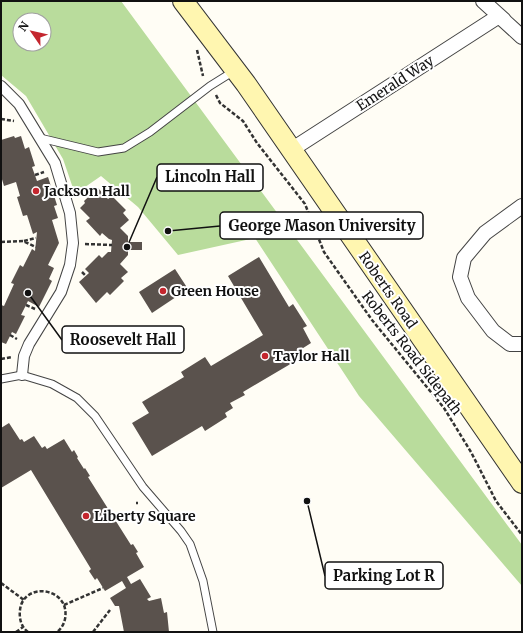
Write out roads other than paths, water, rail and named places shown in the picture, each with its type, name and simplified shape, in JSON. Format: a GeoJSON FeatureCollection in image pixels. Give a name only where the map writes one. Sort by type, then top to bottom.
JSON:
{"type":"FeatureCollection","features":[{"type":"Feature","properties":{"kind":"main road","name":"Roberts Road"},"geometry":{"type":"LineString","coordinates":[[183,1],[236,70],[522,483]]}},
{"type":"Feature","properties":{"kind":"street"},"geometry":{"type":"LineString","coordinates":[[483,1],[522,37]]}},
{"type":"Feature","properties":{"kind":"street","name":"Emerald Way"},"geometry":{"type":"LineString","coordinates":[[291,150],[501,18]]}},
{"type":"Feature","properties":{"kind":"street"},"geometry":{"type":"LineString","coordinates":[[1,86],[19,104],[55,163],[70,212],[73,243],[70,265],[61,292],[29,344],[24,356],[22,374]]}},
{"type":"Feature","properties":{"kind":"street"},"geometry":{"type":"LineString","coordinates":[[522,206],[485,233],[464,258],[460,277],[468,298],[493,331],[510,344],[522,344]]}},
{"type":"Feature","properties":{"kind":"lane"},"geometry":{"type":"LineString","coordinates":[[40,138],[98,152],[124,148],[150,132],[210,86],[236,70]]}},
{"type":"Feature","properties":{"kind":"lane"},"geometry":{"type":"LineString","coordinates":[[1,379],[22,374],[52,384],[81,402],[95,416],[143,487],[181,531],[190,544],[203,581],[213,632]]}},
{"type":"Feature","properties":{"kind":"place","name":"Jackson Hall"},"geometry":{"type":"Point","coordinates":[36,191]}},
{"type":"Feature","properties":{"kind":"place","name":"George Mason University"},"geometry":{"type":"Point","coordinates":[168,231]}},
{"type":"Feature","properties":{"kind":"place","name":"Lincoln Hall"},"geometry":{"type":"Point","coordinates":[127,247]}},
{"type":"Feature","properties":{"kind":"place","name":"Green House"},"geometry":{"type":"Point","coordinates":[163,291]}},
{"type":"Feature","properties":{"kind":"place","name":"Roosevelt Hall"},"geometry":{"type":"Point","coordinates":[28,293]}},
{"type":"Feature","properties":{"kind":"place","name":"Taylor Hall"},"geometry":{"type":"Point","coordinates":[265,356]}},
{"type":"Feature","properties":{"kind":"place","name":"Parking Lot R"},"geometry":{"type":"Point","coordinates":[307,501]}},
{"type":"Feature","properties":{"kind":"place","name":"Liberty Square"},"geometry":{"type":"Point","coordinates":[86,516]}}]}
